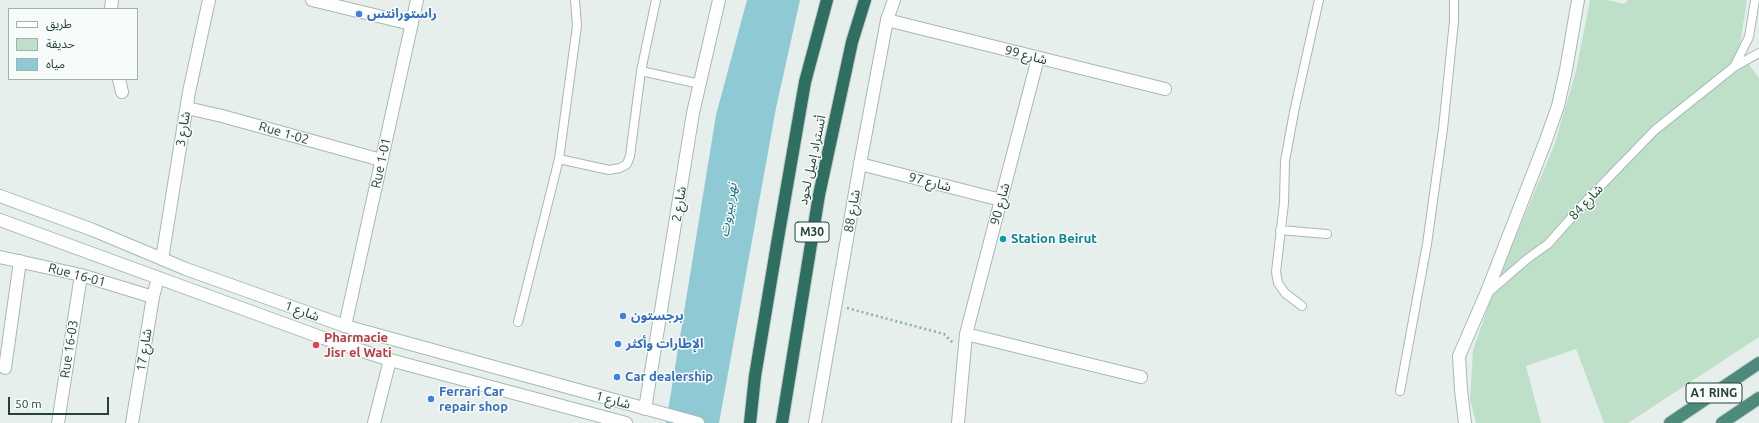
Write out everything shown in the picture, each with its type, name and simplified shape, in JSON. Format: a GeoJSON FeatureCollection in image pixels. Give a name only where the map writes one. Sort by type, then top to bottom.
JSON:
{"type":"FeatureCollection","features":[{"type":"Feature","properties":{"kind":"highway","name":"أتستراد إميل لحود"},"geometry":{"type":"LineString","coordinates":[[750,423],[775,252],[805,82],[827,0]]}},
{"type":"Feature","properties":{"kind":"highway","name":"أتستراد إميل لحود"},"geometry":{"type":"LineString","coordinates":[[782,423],[819,196],[852,42],[865,0]]}},
{"type":"Feature","properties":{"kind":"highway","name":"A1 RING"},"geometry":{"type":"LineString","coordinates":[[1670,423],[1759,363]]}},
{"type":"Feature","properties":{"kind":"highway","name":"A1 RING"},"geometry":{"type":"LineString","coordinates":[[1722,423],[1759,398]]}},
{"type":"Feature","properties":{"kind":"street","name":"شارع 3"},"geometry":{"type":"LineString","coordinates":[[162,259],[187,108],[209,0]]}},
{"type":"Feature","properties":{"kind":"street"},"geometry":{"type":"LineString","coordinates":[[312,0],[411,24]]}},
{"type":"Feature","properties":{"kind":"street","name":"Rue 1-01"},"geometry":{"type":"LineString","coordinates":[[345,326],[417,0]]}},
{"type":"Feature","properties":{"kind":"street","name":"شارع 2"},"geometry":{"type":"LineString","coordinates":[[645,409],[693,113],[719,0]]}},
{"type":"Feature","properties":{"kind":"street","name":"شارع 88"},"geometry":{"type":"LineString","coordinates":[[815,423],[860,164],[888,20],[894,0]]}},
{"type":"Feature","properties":{"kind":"street"},"geometry":{"type":"LineString","coordinates":[[1486,294],[1522,206],[1558,106],[1578,0]]}},
{"type":"Feature","properties":{"kind":"street","name":"شارع 99"},"geometry":{"type":"LineString","coordinates":[[888,20],[1165,89]]}},
{"type":"Feature","properties":{"kind":"street","name":"شارع 90"},"geometry":{"type":"LineString","coordinates":[[958,423],[966,334],[1038,58]]}},
{"type":"Feature","properties":{"kind":"street"},"geometry":{"type":"LineString","coordinates":[[119,80],[122,92]]}},
{"type":"Feature","properties":{"kind":"street","name":"Rue 1-02"},"geometry":{"type":"LineString","coordinates":[[187,108],[222,116],[381,160]]}},
{"type":"Feature","properties":{"kind":"street","name":"شارع 97"},"geometry":{"type":"LineString","coordinates":[[860,164],[1001,200]]}},
{"type":"Feature","properties":{"kind":"street","name":"شارع 1"},"geometry":{"type":"LineString","coordinates":[[0,196],[93,230],[162,259],[345,326],[698,423]]}},
{"type":"Feature","properties":{"kind":"street","name":"شارع 1"},"geometry":{"type":"LineString","coordinates":[[0,220],[315,335],[390,360],[626,423]]}},
{"type":"Feature","properties":{"kind":"street","name":"Rue 16-01"},"geometry":{"type":"LineString","coordinates":[[0,257],[81,275],[153,297]]}},
{"type":"Feature","properties":{"kind":"street"},"geometry":{"type":"LineString","coordinates":[[5,368],[20,261]]}},
{"type":"Feature","properties":{"kind":"street","name":"Rue 16-03"},"geometry":{"type":"LineString","coordinates":[[58,423],[81,275]]}},
{"type":"Feature","properties":{"kind":"street","name":"شارع 17"},"geometry":{"type":"LineString","coordinates":[[132,423],[153,297],[158,278]]}},
{"type":"Feature","properties":{"kind":"street","name":"شارع 84"},"geometry":{"type":"LineString","coordinates":[[1465,423],[1459,356],[1486,294]]}},
{"type":"Feature","properties":{"kind":"street"},"geometry":{"type":"LineString","coordinates":[[966,334],[1141,377]]}},
{"type":"Feature","properties":{"kind":"street"},"geometry":{"type":"LineString","coordinates":[[374,423],[390,360]]}},
{"type":"Feature","properties":{"kind":"lane"},"geometry":{"type":"LineString","coordinates":[[518,322],[559,158],[576,26],[575,0]]}},
{"type":"Feature","properties":{"kind":"lane"},"geometry":{"type":"LineString","coordinates":[[559,158],[609,170],[620,168],[627,164],[630,156],[641,71],[656,0]]}},
{"type":"Feature","properties":{"kind":"lane"},"geometry":{"type":"LineString","coordinates":[[1302,306],[1285,293],[1278,283],[1276,272],[1284,204],[1285,161],[1294,112],[1319,0]]}},
{"type":"Feature","properties":{"kind":"lane"},"geometry":{"type":"LineString","coordinates":[[1400,391],[1427,244],[1441,144],[1454,21],[1454,0]]}},
{"type":"Feature","properties":{"kind":"lane","name":"شارع 84"},"geometry":{"type":"LineString","coordinates":[[1486,294],[1526,259],[1548,244],[1588,199],[1655,130],[1734,67],[1749,37],[1755,0]]}},
{"type":"Feature","properties":{"kind":"lane"},"geometry":{"type":"LineString","coordinates":[[1734,67],[1759,53]]}},
{"type":"Feature","properties":{"kind":"lane"},"geometry":{"type":"LineString","coordinates":[[641,71],[700,84]]}},
{"type":"Feature","properties":{"kind":"lane"},"geometry":{"type":"LineString","coordinates":[[1280,230],[1327,234]]}},
{"type":"Feature","properties":{"kind":"path"},"geometry":{"type":"LineString","coordinates":[[843,308],[944,334],[954,344]]}},
{"type":"Feature","properties":{"kind":"green space"},"geometry":{"type":"Polygon","coordinates":[[[1590,0],[1607,0],[1624,4],[1628,0],[1747,0],[1739,51],[1759,78],[1759,337],[1628,423],[1604,423],[1576,349],[1526,366],[1541,423],[1476,423],[1470,399],[1473,350],[1498,278],[1554,146],[1576,71],[1590,0]]]}},
{"type":"Feature","properties":{"kind":"water","name":"نهر بيروت"},"geometry":{"type":"Polygon","coordinates":[[[747,0],[800,0],[776,108],[719,423],[666,423],[716,115],[747,0]]]}},
{"type":"Feature","properties":{"kind":"place","name":"راستورانتس"},"geometry":{"type":"Point","coordinates":[359,14]}},
{"type":"Feature","properties":{"kind":"place","name":"Station Beirut"},"geometry":{"type":"Point","coordinates":[1003,239]}},
{"type":"Feature","properties":{"kind":"place","name":"برجستون"},"geometry":{"type":"Point","coordinates":[623,316]}},
{"type":"Feature","properties":{"kind":"place","name":"الإطارات وأكثر"},"geometry":{"type":"Point","coordinates":[618,344]}},
{"type":"Feature","properties":{"kind":"place","name":"Pharmacie Jisr el Wati"},"geometry":{"type":"Point","coordinates":[316,345]}},
{"type":"Feature","properties":{"kind":"place","name":"Car dealership"},"geometry":{"type":"Point","coordinates":[617,377]}},
{"type":"Feature","properties":{"kind":"place","name":"Ferrari Car repair shop"},"geometry":{"type":"Point","coordinates":[431,399]}}]}
